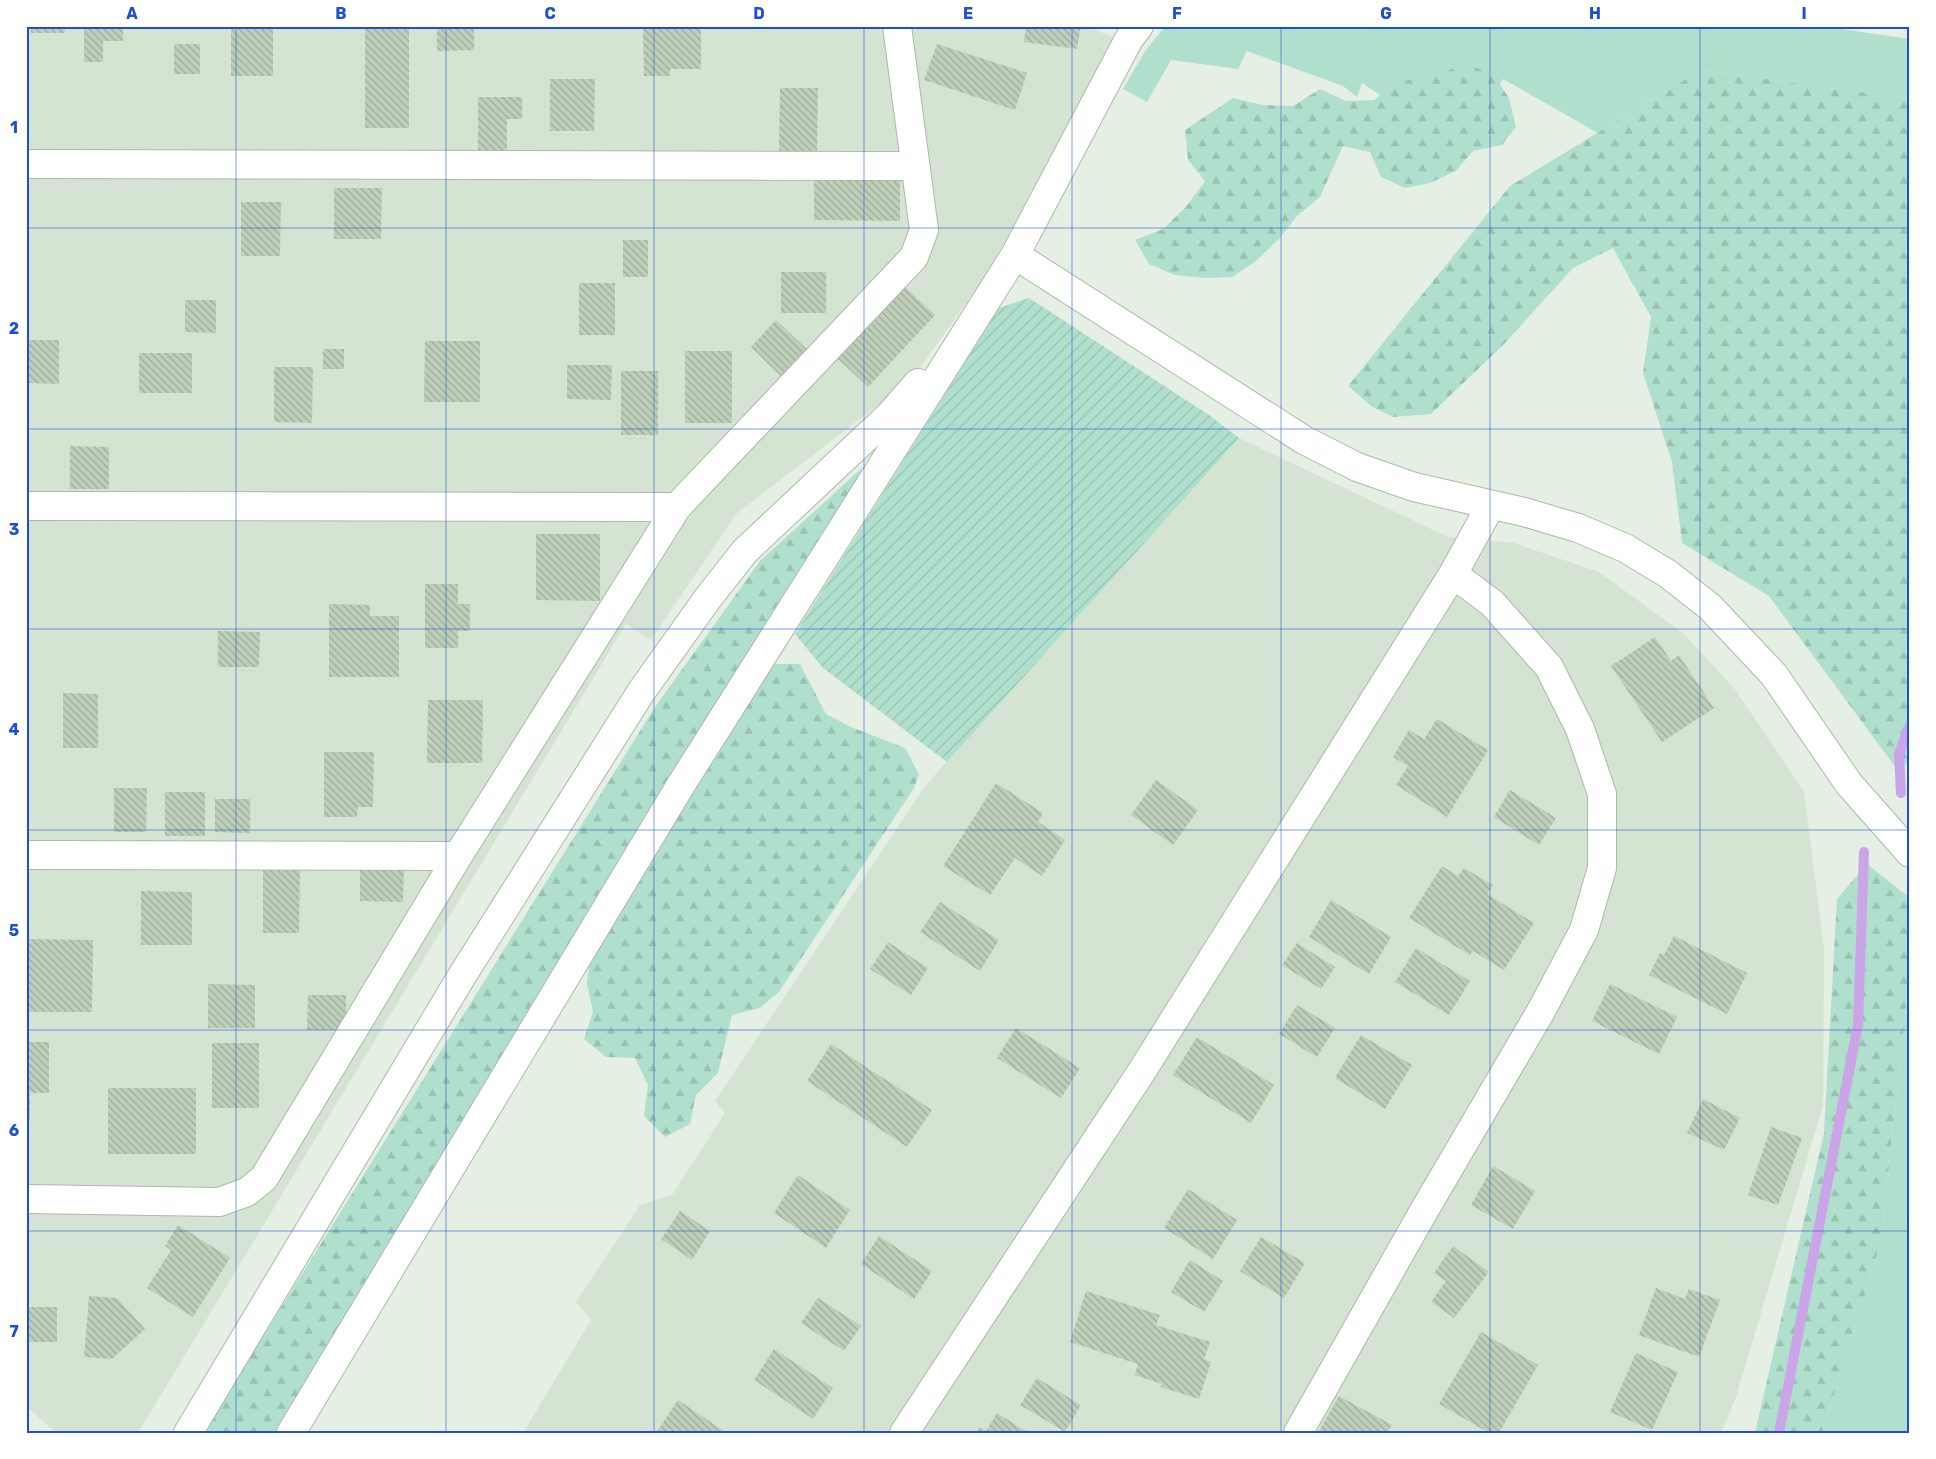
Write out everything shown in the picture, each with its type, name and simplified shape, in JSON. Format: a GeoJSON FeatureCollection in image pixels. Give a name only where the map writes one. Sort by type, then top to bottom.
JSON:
{"type":"FeatureCollection","features":[{"type":"Feature","properties":{"kind":"street"},"geometry":{"type":"LineString","coordinates":[[26,1199],[219,1202],[247,1192],[264,1178],[458,856],[677,507],[914,257],[924,230],[897,26]]}},
{"type":"Feature","properties":{"kind":"street"},"geometry":{"type":"LineString","coordinates":[[291,1433],[679,788],[1015,255],[1129,39],[1139,26]]}},
{"type":"Feature","properties":{"kind":"street"},"geometry":{"type":"LineString","coordinates":[[26,164],[915,166]]}},
{"type":"Feature","properties":{"kind":"street"},"geometry":{"type":"LineString","coordinates":[[1015,255],[1304,440],[1356,467],[1414,487],[1524,512],[1578,528],[1625,548],[1668,574],[1710,607],[1774,675],[1849,784],[1910,853]]}},
{"type":"Feature","properties":{"kind":"street"},"geometry":{"type":"LineString","coordinates":[[188,1433],[460,979],[641,692],[708,598],[745,551],[890,415],[975,317]]}},
{"type":"Feature","properties":{"kind":"street"},"geometry":{"type":"LineString","coordinates":[[904,1433],[1142,1071],[1453,574],[1491,505]]}},
{"type":"Feature","properties":{"kind":"street"},"geometry":{"type":"LineString","coordinates":[[26,506],[677,507]]}},
{"type":"Feature","properties":{"kind":"street"},"geometry":{"type":"LineString","coordinates":[[1298,1433],[1541,1011],[1584,930],[1602,868],[1602,794],[1580,729],[1549,666],[1492,603],[1453,574]]}},
{"type":"Feature","properties":{"kind":"street"},"geometry":{"type":"LineString","coordinates":[[26,855],[458,856]]}},
{"type":"Feature","properties":{"kind":"shaded area"},"geometry":{"type":"Polygon","coordinates":[[[26,26],[1093,26],[1093,29],[1115,38],[986,275],[912,379],[736,514],[651,640],[626,624],[138,1433],[56,1433],[26,1406],[26,26]]]}},
{"type":"Feature","properties":{"kind":"shaded area"},"geometry":{"type":"Polygon","coordinates":[[[1239,438],[1448,537],[1514,543],[1599,572],[1684,634],[1734,688],[1804,792],[1824,949],[1823,1105],[1736,1397],[1721,1433],[523,1433],[591,1320],[576,1302],[640,1205],[672,1195],[725,1113],[715,1101],[925,786],[1239,438]]]}},
{"type":"Feature","properties":{"kind":"green space"},"geometry":{"type":"Polygon","coordinates":[[[1165,26],[1820,26],[1910,39],[1910,99],[1701,70],[1598,133],[1503,79],[1456,145],[1362,83],[1357,97],[1343,86],[1247,51],[1238,69],[1171,60],[1147,102],[1123,89],[1146,50],[1165,26]]]}},
{"type":"Feature","properties":{"kind":"green space"},"geometry":{"type":"Polygon","coordinates":[[[1463,63],[1493,74],[1509,98],[1516,127],[1502,145],[1473,151],[1456,171],[1430,183],[1405,188],[1381,177],[1370,152],[1343,146],[1320,197],[1296,217],[1279,239],[1256,261],[1232,277],[1205,278],[1175,275],[1149,264],[1135,240],[1163,229],[1186,207],[1205,181],[1188,160],[1185,130],[1233,98],[1263,105],[1293,106],[1320,89],[1346,101],[1374,100],[1397,81],[1437,77],[1463,63]]]}},
{"type":"Feature","properties":{"kind":"green space"},"geometry":{"type":"Polygon","coordinates":[[[1701,70],[1910,99],[1910,760],[1899,772],[1769,596],[1682,543],[1672,462],[1643,373],[1651,317],[1613,248],[1573,268],[1503,345],[1431,414],[1393,417],[1371,406],[1348,386],[1510,186],[1701,70]]]}},
{"type":"Feature","properties":{"kind":"green space"},"geometry":{"type":"Polygon","coordinates":[[[1029,298],[1209,415],[1239,438],[947,762],[823,668],[795,634],[999,308],[1029,298]]]}},
{"type":"Feature","properties":{"kind":"green space"},"geometry":{"type":"Polygon","coordinates":[[[862,468],[840,510],[278,1433],[203,1433],[655,707],[760,561],[862,468]]]}},
{"type":"Feature","properties":{"kind":"green space"},"geometry":{"type":"Polygon","coordinates":[[[772,664],[800,664],[826,714],[851,727],[905,748],[919,774],[914,788],[779,992],[760,1008],[732,1015],[718,1073],[696,1095],[690,1124],[665,1137],[644,1116],[648,1085],[635,1058],[606,1057],[584,1039],[593,1012],[587,984],[590,956],[772,664]]]}},
{"type":"Feature","properties":{"kind":"green space"},"geometry":{"type":"Polygon","coordinates":[[[1867,864],[1910,898],[1910,985],[1907,997],[1881,1242],[1822,1433],[1755,1433],[1824,1133],[1837,899],[1867,864]]]}},
{"type":"Feature","properties":{"kind":"green space"},"geometry":{"type":"Polygon","coordinates":[[[1910,985],[1910,1433],[1822,1433],[1881,1242],[1907,997],[1910,985]]]}},
{"type":"Feature","properties":{"kind":"building"},"geometry":{"type":"Polygon","coordinates":[[[31,26],[65,26],[65,33],[31,33],[31,26]]]}},
{"type":"Feature","properties":{"kind":"building"},"geometry":{"type":"Polygon","coordinates":[[[84,26],[123,26],[123,41],[103,41],[103,62],[84,62],[84,26]]]}},
{"type":"Feature","properties":{"kind":"building"},"geometry":{"type":"Polygon","coordinates":[[[231,26],[273,26],[273,76],[231,76],[231,26]]]}},
{"type":"Feature","properties":{"kind":"building"},"geometry":{"type":"Polygon","coordinates":[[[365,26],[409,26],[409,128],[365,128],[365,26]]]}},
{"type":"Feature","properties":{"kind":"building"},"geometry":{"type":"Polygon","coordinates":[[[437,26],[474,26],[474,50],[437,51],[437,26]]]}},
{"type":"Feature","properties":{"kind":"building"},"geometry":{"type":"Polygon","coordinates":[[[643,26],[701,26],[701,69],[670,69],[670,76],[644,76],[643,26]]]}},
{"type":"Feature","properties":{"kind":"building"},"geometry":{"type":"Polygon","coordinates":[[[1026,26],[1081,26],[1077,49],[1024,42],[1026,26]]]}},
{"type":"Feature","properties":{"kind":"building"},"geometry":{"type":"Polygon","coordinates":[[[174,44],[200,44],[200,74],[174,74],[174,44]]]}},
{"type":"Feature","properties":{"kind":"building"},"geometry":{"type":"Polygon","coordinates":[[[937,44],[1027,73],[1015,110],[924,80],[937,44]]]}},
{"type":"Feature","properties":{"kind":"building"},"geometry":{"type":"Polygon","coordinates":[[[550,79],[595,79],[594,131],[550,131],[550,79]]]}},
{"type":"Feature","properties":{"kind":"building"},"geometry":{"type":"Polygon","coordinates":[[[780,88],[818,88],[817,155],[779,155],[780,88]]]}},
{"type":"Feature","properties":{"kind":"building"},"geometry":{"type":"Polygon","coordinates":[[[478,97],[522,97],[522,119],[507,119],[507,151],[478,151],[478,97]]]}},
{"type":"Feature","properties":{"kind":"building"},"geometry":{"type":"Polygon","coordinates":[[[814,176],[900,176],[900,221],[814,220],[814,176]]]}},
{"type":"Feature","properties":{"kind":"building"},"geometry":{"type":"Polygon","coordinates":[[[334,188],[382,188],[381,239],[334,239],[334,188]]]}},
{"type":"Feature","properties":{"kind":"building"},"geometry":{"type":"Polygon","coordinates":[[[241,202],[281,202],[280,256],[241,256],[241,202]]]}},
{"type":"Feature","properties":{"kind":"building"},"geometry":{"type":"Polygon","coordinates":[[[623,240],[648,240],[648,277],[623,277],[623,240]]]}},
{"type":"Feature","properties":{"kind":"building"},"geometry":{"type":"Polygon","coordinates":[[[781,272],[826,272],[826,313],[781,313],[781,272]]]}},
{"type":"Feature","properties":{"kind":"building"},"geometry":{"type":"Polygon","coordinates":[[[579,283],[615,283],[615,335],[579,335],[579,283]]]}},
{"type":"Feature","properties":{"kind":"building"},"geometry":{"type":"Polygon","coordinates":[[[904,286],[935,315],[868,387],[837,358],[904,286]]]}},
{"type":"Feature","properties":{"kind":"building"},"geometry":{"type":"Polygon","coordinates":[[[185,300],[216,300],[216,333],[185,332],[185,300]]]}},
{"type":"Feature","properties":{"kind":"building"},"geometry":{"type":"Polygon","coordinates":[[[776,320],[811,353],[785,380],[751,347],[776,320]]]}},
{"type":"Feature","properties":{"kind":"building"},"geometry":{"type":"Polygon","coordinates":[[[29,340],[59,340],[59,384],[28,383],[29,340]]]}},
{"type":"Feature","properties":{"kind":"building"},"geometry":{"type":"Polygon","coordinates":[[[425,341],[480,341],[480,402],[424,402],[425,341]]]}},
{"type":"Feature","properties":{"kind":"building"},"geometry":{"type":"Polygon","coordinates":[[[323,349],[344,349],[344,369],[323,369],[323,349]]]}},
{"type":"Feature","properties":{"kind":"building"},"geometry":{"type":"Polygon","coordinates":[[[685,351],[732,351],[732,423],[685,423],[685,351]]]}},
{"type":"Feature","properties":{"kind":"building"},"geometry":{"type":"Polygon","coordinates":[[[139,353],[192,353],[192,393],[139,393],[139,353]]]}},
{"type":"Feature","properties":{"kind":"building"},"geometry":{"type":"Polygon","coordinates":[[[567,365],[612,365],[611,400],[567,399],[567,365]]]}},
{"type":"Feature","properties":{"kind":"building"},"geometry":{"type":"Polygon","coordinates":[[[274,367],[313,367],[312,423],[274,422],[274,367]]]}},
{"type":"Feature","properties":{"kind":"building"},"geometry":{"type":"Polygon","coordinates":[[[621,371],[658,371],[658,435],[621,435],[621,371]]]}},
{"type":"Feature","properties":{"kind":"building"},"geometry":{"type":"Polygon","coordinates":[[[70,446],[109,447],[109,489],[70,489],[70,446]]]}},
{"type":"Feature","properties":{"kind":"building"},"geometry":{"type":"Polygon","coordinates":[[[536,534],[600,534],[600,601],[536,600],[536,534]]]}},
{"type":"Feature","properties":{"kind":"building"},"geometry":{"type":"Polygon","coordinates":[[[425,584],[458,584],[458,604],[470,604],[470,631],[458,631],[458,648],[425,648],[425,584]]]}},
{"type":"Feature","properties":{"kind":"building"},"geometry":{"type":"Polygon","coordinates":[[[329,604],[370,605],[370,616],[399,616],[399,677],[329,677],[329,604]]]}},
{"type":"Feature","properties":{"kind":"building"},"geometry":{"type":"Polygon","coordinates":[[[218,631],[260,632],[259,667],[218,667],[218,631]]]}},
{"type":"Feature","properties":{"kind":"building"},"geometry":{"type":"Polygon","coordinates":[[[1655,637],[1671,661],[1679,655],[1714,708],[1662,742],[1611,666],[1655,637]]]}},
{"type":"Feature","properties":{"kind":"building"},"geometry":{"type":"Polygon","coordinates":[[[63,693],[98,694],[98,748],[63,748],[63,693]]]}},
{"type":"Feature","properties":{"kind":"building"},"geometry":{"type":"Polygon","coordinates":[[[428,700],[483,700],[482,763],[427,763],[428,700]]]}},
{"type":"Feature","properties":{"kind":"building"},"geometry":{"type":"Polygon","coordinates":[[[1437,719],[1488,750],[1447,817],[1396,785],[1408,766],[1393,757],[1409,730],[1424,739],[1437,719]]]}},
{"type":"Feature","properties":{"kind":"building"},"geometry":{"type":"Polygon","coordinates":[[[324,752],[374,752],[373,807],[358,807],[357,817],[324,817],[324,752]]]}},
{"type":"Feature","properties":{"kind":"building"},"geometry":{"type":"Polygon","coordinates":[[[1156,780],[1198,810],[1173,845],[1131,815],[1156,780]]]}},
{"type":"Feature","properties":{"kind":"building"},"geometry":{"type":"Polygon","coordinates":[[[996,783],[1043,813],[1038,822],[1065,840],[1042,876],[1015,858],[990,895],[943,866],[996,783]]]}},
{"type":"Feature","properties":{"kind":"building"},"geometry":{"type":"Polygon","coordinates":[[[114,788],[147,788],[146,832],[114,832],[114,788]]]}},
{"type":"Feature","properties":{"kind":"building"},"geometry":{"type":"Polygon","coordinates":[[[1510,790],[1556,818],[1539,845],[1494,817],[1510,790]]]}},
{"type":"Feature","properties":{"kind":"building"},"geometry":{"type":"Polygon","coordinates":[[[165,792],[205,792],[205,836],[165,836],[165,792]]]}},
{"type":"Feature","properties":{"kind":"building"},"geometry":{"type":"Polygon","coordinates":[[[215,799],[250,799],[250,833],[215,832],[215,799]]]}},
{"type":"Feature","properties":{"kind":"building"},"geometry":{"type":"Polygon","coordinates":[[[263,866],[300,867],[299,933],[263,933],[263,866]]]}},
{"type":"Feature","properties":{"kind":"building"},"geometry":{"type":"Polygon","coordinates":[[[1442,866],[1458,876],[1464,868],[1493,885],[1487,894],[1534,923],[1504,970],[1473,951],[1470,955],[1409,918],[1442,866]]]}},
{"type":"Feature","properties":{"kind":"building"},"geometry":{"type":"Polygon","coordinates":[[[360,868],[404,868],[403,902],[360,901],[360,868]]]}},
{"type":"Feature","properties":{"kind":"building"},"geometry":{"type":"Polygon","coordinates":[[[141,891],[192,892],[192,945],[141,945],[141,891]]]}},
{"type":"Feature","properties":{"kind":"building"},"geometry":{"type":"Polygon","coordinates":[[[1331,900],[1391,937],[1369,974],[1309,937],[1331,900]]]}},
{"type":"Feature","properties":{"kind":"building"},"geometry":{"type":"Polygon","coordinates":[[[940,902],[999,940],[980,971],[920,932],[940,902]]]}},
{"type":"Feature","properties":{"kind":"building"},"geometry":{"type":"Polygon","coordinates":[[[1674,936],[1747,973],[1727,1014],[1649,975],[1660,953],[1664,955],[1674,936]]]}},
{"type":"Feature","properties":{"kind":"building"},"geometry":{"type":"Polygon","coordinates":[[[26,939],[93,940],[92,1012],[26,1012],[26,939]]]}},
{"type":"Feature","properties":{"kind":"building"},"geometry":{"type":"Polygon","coordinates":[[[888,942],[928,968],[911,995],[870,969],[888,942]]]}},
{"type":"Feature","properties":{"kind":"building"},"geometry":{"type":"Polygon","coordinates":[[[1297,943],[1335,967],[1321,989],[1282,965],[1297,943]]]}},
{"type":"Feature","properties":{"kind":"building"},"geometry":{"type":"Polygon","coordinates":[[[1416,948],[1470,981],[1449,1015],[1395,982],[1416,948]]]}},
{"type":"Feature","properties":{"kind":"building"},"geometry":{"type":"Polygon","coordinates":[[[208,984],[255,985],[255,1028],[208,1028],[208,984]]]}},
{"type":"Feature","properties":{"kind":"building"},"geometry":{"type":"Polygon","coordinates":[[[1610,984],[1677,1017],[1659,1054],[1592,1021],[1610,984]]]}},
{"type":"Feature","properties":{"kind":"building"},"geometry":{"type":"Polygon","coordinates":[[[308,995],[346,995],[346,1030],[307,1030],[308,995]]]}},
{"type":"Feature","properties":{"kind":"building"},"geometry":{"type":"Polygon","coordinates":[[[1297,1005],[1335,1028],[1317,1057],[1279,1034],[1297,1005]]]}},
{"type":"Feature","properties":{"kind":"building"},"geometry":{"type":"Polygon","coordinates":[[[1016,1028],[1080,1068],[1061,1098],[997,1058],[1016,1028]]]}},
{"type":"Feature","properties":{"kind":"building"},"geometry":{"type":"Polygon","coordinates":[[[1361,1035],[1412,1065],[1385,1109],[1335,1078],[1361,1035]]]}},
{"type":"Feature","properties":{"kind":"building"},"geometry":{"type":"Polygon","coordinates":[[[1197,1037],[1274,1085],[1251,1123],[1173,1075],[1197,1037]]]}},
{"type":"Feature","properties":{"kind":"building"},"geometry":{"type":"Polygon","coordinates":[[[26,1042],[49,1042],[49,1093],[30,1093],[30,1120],[26,1120],[26,1042]]]}},
{"type":"Feature","properties":{"kind":"building"},"geometry":{"type":"Polygon","coordinates":[[[212,1043],[259,1043],[259,1108],[212,1108],[212,1043]]]}},
{"type":"Feature","properties":{"kind":"building"},"geometry":{"type":"Polygon","coordinates":[[[831,1044],[932,1110],[907,1147],[807,1081],[831,1044]]]}},
{"type":"Feature","properties":{"kind":"building"},"geometry":{"type":"Polygon","coordinates":[[[108,1088],[196,1088],[196,1154],[108,1154],[108,1088]]]}},
{"type":"Feature","properties":{"kind":"building"},"geometry":{"type":"Polygon","coordinates":[[[1703,1099],[1740,1118],[1724,1150],[1687,1133],[1703,1099]]]}},
{"type":"Feature","properties":{"kind":"building"},"geometry":{"type":"Polygon","coordinates":[[[1771,1127],[1802,1138],[1778,1205],[1748,1195],[1771,1127]]]}},
{"type":"Feature","properties":{"kind":"building"},"geometry":{"type":"Polygon","coordinates":[[[1493,1166],[1535,1191],[1513,1229],[1471,1205],[1493,1166]]]}},
{"type":"Feature","properties":{"kind":"building"},"geometry":{"type":"Polygon","coordinates":[[[798,1175],[850,1210],[826,1248],[774,1213],[798,1175]]]}},
{"type":"Feature","properties":{"kind":"building"},"geometry":{"type":"Polygon","coordinates":[[[1188,1189],[1237,1220],[1213,1259],[1164,1228],[1188,1189]]]}},
{"type":"Feature","properties":{"kind":"building"},"geometry":{"type":"Polygon","coordinates":[[[680,1211],[710,1231],[692,1260],[661,1239],[680,1211]]]}},
{"type":"Feature","properties":{"kind":"building"},"geometry":{"type":"Polygon","coordinates":[[[178,1225],[230,1258],[193,1317],[147,1288],[171,1250],[165,1246],[178,1225]]]}},
{"type":"Feature","properties":{"kind":"building"},"geometry":{"type":"Polygon","coordinates":[[[879,1236],[932,1271],[914,1299],[861,1264],[879,1236]]]}},
{"type":"Feature","properties":{"kind":"building"},"geometry":{"type":"Polygon","coordinates":[[[1261,1237],[1305,1263],[1284,1298],[1240,1271],[1261,1237]]]}},
{"type":"Feature","properties":{"kind":"building"},"geometry":{"type":"Polygon","coordinates":[[[1453,1246],[1489,1272],[1454,1318],[1431,1302],[1446,1281],[1434,1273],[1453,1246]]]}},
{"type":"Feature","properties":{"kind":"building"},"geometry":{"type":"Polygon","coordinates":[[[1190,1260],[1223,1281],[1204,1312],[1171,1292],[1190,1260]]]}},
{"type":"Feature","properties":{"kind":"building"},"geometry":{"type":"Polygon","coordinates":[[[1656,1288],[1685,1299],[1689,1289],[1720,1300],[1699,1357],[1639,1335],[1656,1288]]]}},
{"type":"Feature","properties":{"kind":"building"},"geometry":{"type":"Polygon","coordinates":[[[1086,1291],[1160,1315],[1156,1325],[1210,1342],[1204,1359],[1211,1362],[1199,1399],[1161,1387],[1162,1384],[1135,1375],[1138,1364],[1070,1342],[1086,1291]]]}},
{"type":"Feature","properties":{"kind":"building"},"geometry":{"type":"Polygon","coordinates":[[[89,1296],[117,1298],[145,1329],[112,1359],[84,1357],[89,1296]]]}},
{"type":"Feature","properties":{"kind":"building"},"geometry":{"type":"Polygon","coordinates":[[[818,1298],[861,1326],[844,1351],[801,1323],[818,1298]]]}},
{"type":"Feature","properties":{"kind":"building"},"geometry":{"type":"Polygon","coordinates":[[[26,1307],[57,1307],[57,1342],[26,1342],[26,1307]]]}},
{"type":"Feature","properties":{"kind":"building"},"geometry":{"type":"Polygon","coordinates":[[[1481,1332],[1538,1365],[1499,1433],[1489,1433],[1439,1404],[1481,1332]]]}},
{"type":"Feature","properties":{"kind":"building"},"geometry":{"type":"Polygon","coordinates":[[[774,1349],[833,1388],[813,1419],[754,1380],[774,1349]]]}},
{"type":"Feature","properties":{"kind":"building"},"geometry":{"type":"Polygon","coordinates":[[[1636,1353],[1678,1372],[1652,1430],[1610,1412],[1636,1353]]]}},
{"type":"Feature","properties":{"kind":"building"},"geometry":{"type":"Polygon","coordinates":[[[1037,1378],[1081,1405],[1065,1432],[1020,1405],[1037,1378]]]}},
{"type":"Feature","properties":{"kind":"building"},"geometry":{"type":"Polygon","coordinates":[[[1339,1396],[1392,1425],[1387,1433],[1323,1433],[1319,1431],[1339,1396]]]}},
{"type":"Feature","properties":{"kind":"building"},"geometry":{"type":"Polygon","coordinates":[[[678,1400],[727,1433],[656,1433],[678,1400]]]}},
{"type":"Feature","properties":{"kind":"building"},"geometry":{"type":"Polygon","coordinates":[[[997,1413],[1029,1433],[976,1433],[980,1427],[986,1431],[997,1413]]]}},
{"type":"Feature","properties":{"kind":"waterway"},"geometry":{"type":"LineString","coordinates":[[1901,793],[1899,753],[1910,725]]}},
{"type":"Feature","properties":{"kind":"waterway"},"geometry":{"type":"LineString","coordinates":[[1779,1433],[1858,1025],[1864,852]]}}]}
